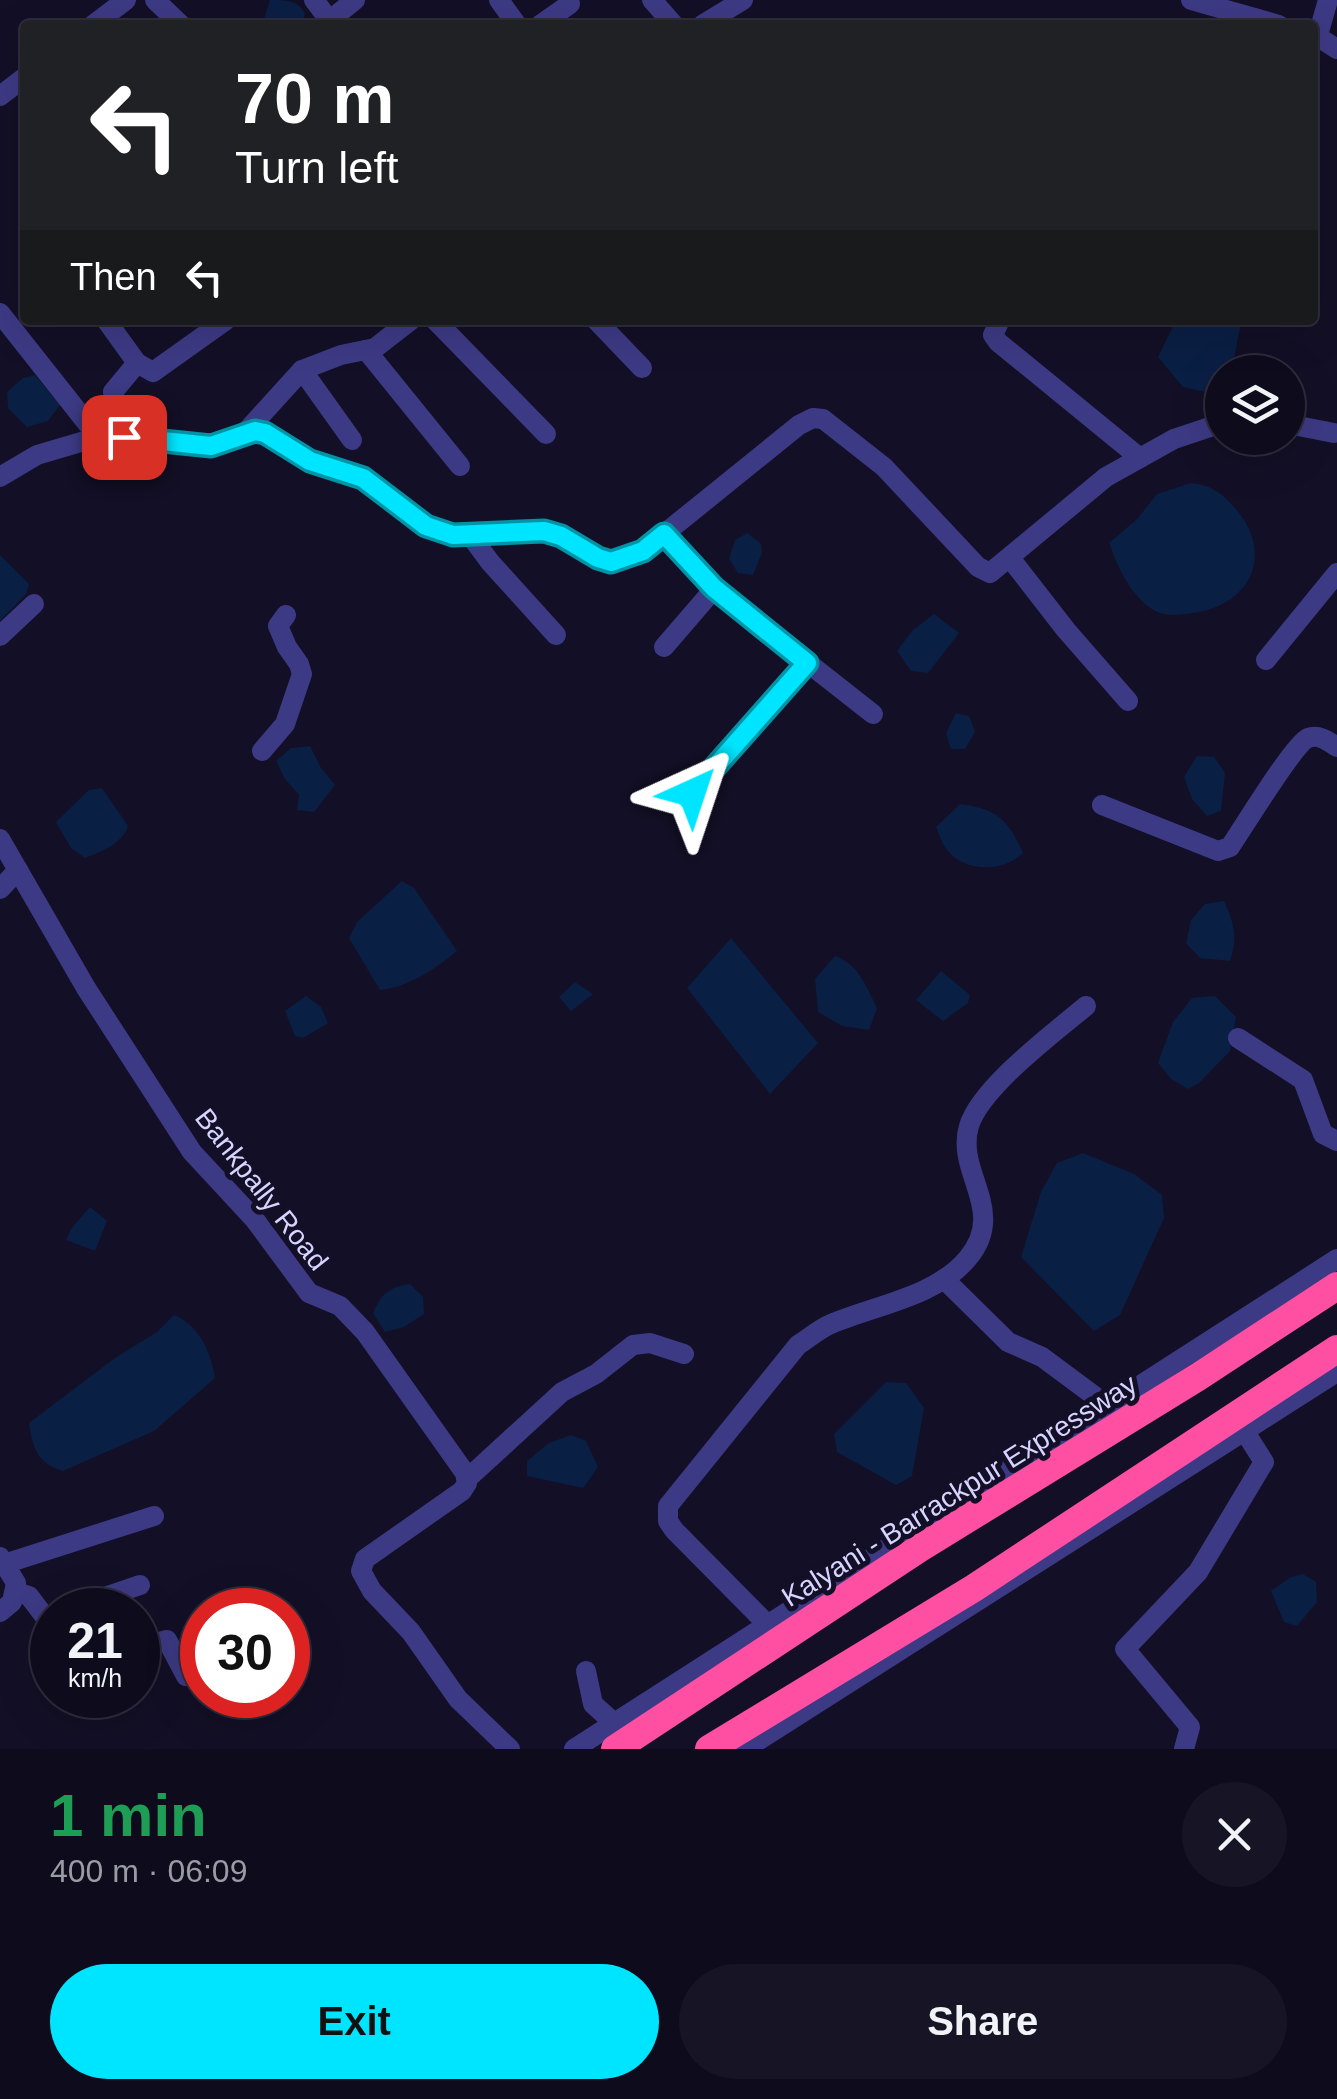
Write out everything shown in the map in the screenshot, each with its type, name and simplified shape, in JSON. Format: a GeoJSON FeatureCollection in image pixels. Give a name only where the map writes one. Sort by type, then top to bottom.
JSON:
{"type":"FeatureCollection","features":[{"type":"Feature","properties":{"kind":"highway","name":"Kalyani - Barrackpur Expressway"},"geometry":{"type":"LineString","coordinates":[[615,1736],[1198,1377],[1337,1286]]}},
{"type":"Feature","properties":{"kind":"highway"},"geometry":{"type":"LineString","coordinates":[[709,1749],[974,1588],[1337,1349]]}},
{"type":"Feature","properties":{"kind":"street"},"geometry":{"type":"LineString","coordinates":[[100,20],[126,0]]}},
{"type":"Feature","properties":{"kind":"street"},"geometry":{"type":"LineString","coordinates":[[154,0],[176,20]]}},
{"type":"Feature","properties":{"kind":"street"},"geometry":{"type":"LineString","coordinates":[[331,20],[355,0]]}},
{"type":"Feature","properties":{"kind":"street"},"geometry":{"type":"LineString","coordinates":[[652,0],[670,20]]}},
{"type":"Feature","properties":{"kind":"street"},"geometry":{"type":"LineString","coordinates":[[710,20],[743,0]]}},
{"type":"Feature","properties":{"kind":"street"},"geometry":{"type":"LineString","coordinates":[[1191,0],[1261,20]]}},
{"type":"Feature","properties":{"kind":"street"},"geometry":{"type":"LineString","coordinates":[[1318,26],[1328,0]]}},
{"type":"Feature","properties":{"kind":"street"},"geometry":{"type":"LineString","coordinates":[[547,20],[570,4]]}},
{"type":"Feature","properties":{"kind":"street"},"geometry":{"type":"LineString","coordinates":[[0,96],[20,81]]}},
{"type":"Feature","properties":{"kind":"street"},"geometry":{"type":"LineString","coordinates":[[0,313],[98,437]]}},
{"type":"Feature","properties":{"kind":"street"},"geometry":{"type":"LineString","coordinates":[[110,325],[137,363],[153,372],[219,325]]}},
{"type":"Feature","properties":{"kind":"street"},"geometry":{"type":"LineString","coordinates":[[244,434],[302,370],[341,355],[375,348],[405,325]]}},
{"type":"Feature","properties":{"kind":"street"},"geometry":{"type":"LineString","coordinates":[[440,325],[546,434]]}},
{"type":"Feature","properties":{"kind":"street"},"geometry":{"type":"LineString","coordinates":[[601,325],[642,368]]}},
{"type":"Feature","properties":{"kind":"street"},"geometry":{"type":"LineString","coordinates":[[998,325],[993,335],[998,342],[1140,458]]}},
{"type":"Feature","properties":{"kind":"street"},"geometry":{"type":"LineString","coordinates":[[366,350],[460,466]]}},
{"type":"Feature","properties":{"kind":"street"},"geometry":{"type":"LineString","coordinates":[[124,437],[113,392],[137,363]]}},
{"type":"Feature","properties":{"kind":"street"},"geometry":{"type":"LineString","coordinates":[[302,370],[352,440]]}},
{"type":"Feature","properties":{"kind":"street"},"geometry":{"type":"LineString","coordinates":[[0,477],[37,456],[98,437],[211,446],[255,431],[265,433],[310,461],[363,478],[426,526],[453,535],[544,531],[611,562],[643,551],[799,425],[813,418],[824,419],[884,467],[978,568],[990,573],[1106,477],[1174,440],[1205,429]]}},
{"type":"Feature","properties":{"kind":"street"},"geometry":{"type":"LineString","coordinates":[[1305,427],[1334,433]]}},
{"type":"Feature","properties":{"kind":"street"},"geometry":{"type":"LineString","coordinates":[[664,534],[714,588],[873,714]]}},
{"type":"Feature","properties":{"kind":"street"},"geometry":{"type":"LineString","coordinates":[[470,535],[556,634]]}},
{"type":"Feature","properties":{"kind":"street"},"geometry":{"type":"LineString","coordinates":[[1010,558],[1128,701]]}},
{"type":"Feature","properties":{"kind":"street"},"geometry":{"type":"LineString","coordinates":[[1266,660],[1337,574]]}},
{"type":"Feature","properties":{"kind":"street"},"geometry":{"type":"LineString","coordinates":[[664,647],[714,588]]}},
{"type":"Feature","properties":{"kind":"street"},"geometry":{"type":"LineString","coordinates":[[0,636],[34,604]]}},
{"type":"Feature","properties":{"kind":"street"},"geometry":{"type":"LineString","coordinates":[[262,751],[284,724],[302,674],[278,626],[286,615]]}},
{"type":"Feature","properties":{"kind":"street"},"geometry":{"type":"LineString","coordinates":[[692,793],[807,663]]}},
{"type":"Feature","properties":{"kind":"street"},"geometry":{"type":"LineString","coordinates":[[1102,806],[1224,850],[1280,776],[1293,750],[1312,736],[1337,747]]}},
{"type":"Feature","properties":{"kind":"street","name":"Bankpally Road"},"geometry":{"type":"LineString","coordinates":[[0,839],[86,988],[192,1152],[255,1220],[309,1293],[340,1306],[366,1332],[467,1479]]}},
{"type":"Feature","properties":{"kind":"street"},"geometry":{"type":"LineString","coordinates":[[0,889],[18,870]]}},
{"type":"Feature","properties":{"kind":"street"},"geometry":{"type":"LineString","coordinates":[[768,1625],[674,1530],[668,1521],[668,1506],[798,1345],[826,1326],[944,1279],[965,1262],[981,1241],[984,1227],[966,1140],[979,1106],[1025,1058],[1086,1006]]}},
{"type":"Feature","properties":{"kind":"street"},"geometry":{"type":"LineString","coordinates":[[1238,1038],[1303,1080],[1323,1134],[1337,1141]]}},
{"type":"Feature","properties":{"kind":"street"},"geometry":{"type":"LineString","coordinates":[[574,1749],[615,1736],[768,1625],[1337,1260]]}},
{"type":"Feature","properties":{"kind":"street"},"geometry":{"type":"LineString","coordinates":[[944,1279],[1008,1342],[1037,1354],[1108,1406]]}},
{"type":"Feature","properties":{"kind":"street"},"geometry":{"type":"LineString","coordinates":[[510,1749],[458,1699],[411,1632],[372,1591],[360,1567],[372,1553],[462,1490],[467,1479],[562,1392],[596,1374],[633,1345],[650,1343],[684,1354]]}},
{"type":"Feature","properties":{"kind":"street"},"geometry":{"type":"LineString","coordinates":[[745,1749],[1337,1372]]}},
{"type":"Feature","properties":{"kind":"street"},"geometry":{"type":"LineString","coordinates":[[1184,1749],[1190,1727],[1125,1649],[1198,1572],[1264,1462],[1245,1432]]}},
{"type":"Feature","properties":{"kind":"street"},"geometry":{"type":"LineString","coordinates":[[0,1612],[12,1602],[16,1592],[16,1583],[2,1560],[154,1516]]}},
{"type":"Feature","properties":{"kind":"street"},"geometry":{"type":"LineString","coordinates":[[130,1588],[140,1584]]}},
{"type":"Feature","properties":{"kind":"street"},"geometry":{"type":"LineString","coordinates":[[16,1592],[30,1597]]}},
{"type":"Feature","properties":{"kind":"street"},"geometry":{"type":"LineString","coordinates":[[160,1642],[167,1640],[180,1665]]}},
{"type":"Feature","properties":{"kind":"street"},"geometry":{"type":"LineString","coordinates":[[586,1671],[592,1704],[615,1736]]}},
{"type":"Feature","properties":{"kind":"water"},"geometry":{"type":"Polygon","coordinates":[[[270,0],[295,3],[305,14],[303,20],[264,20],[270,0]]]}},
{"type":"Feature","properties":{"kind":"water"},"geometry":{"type":"Polygon","coordinates":[[[1174,325],[1238,325],[1235,355],[1205,355],[1205,392],[1183,387],[1158,357],[1174,325]]]}},
{"type":"Feature","properties":{"kind":"water"},"geometry":{"type":"Polygon","coordinates":[[[35,375],[60,405],[48,421],[27,427],[8,408],[7,392],[23,378],[35,375]]]}},
{"type":"Feature","properties":{"kind":"water"},"geometry":{"type":"Polygon","coordinates":[[[1191,483],[1216,491],[1235,508],[1247,525],[1255,559],[1251,575],[1230,600],[1193,613],[1165,614],[1149,607],[1135,594],[1109,543],[1137,519],[1157,494],[1191,483]]]}},
{"type":"Feature","properties":{"kind":"water"},"geometry":{"type":"Polygon","coordinates":[[[747,533],[761,544],[762,553],[753,575],[738,573],[729,559],[735,540],[747,533]]]}},
{"type":"Feature","properties":{"kind":"water"},"geometry":{"type":"Polygon","coordinates":[[[0,555],[29,584],[26,594],[0,621],[0,555]]]}},
{"type":"Feature","properties":{"kind":"water"},"geometry":{"type":"Polygon","coordinates":[[[934,614],[959,633],[928,673],[911,671],[897,651],[912,631],[934,614]]]}},
{"type":"Feature","properties":{"kind":"water"},"geometry":{"type":"Polygon","coordinates":[[[956,713],[969,716],[975,732],[965,749],[951,749],[946,733],[956,713]]]}},
{"type":"Feature","properties":{"kind":"water"},"geometry":{"type":"Polygon","coordinates":[[[310,746],[335,785],[314,812],[297,810],[299,795],[276,761],[291,748],[310,746]]]}},
{"type":"Feature","properties":{"kind":"water"},"geometry":{"type":"Polygon","coordinates":[[[1197,756],[1214,757],[1225,773],[1221,811],[1207,816],[1192,799],[1184,777],[1197,756]]]}},
{"type":"Feature","properties":{"kind":"water"},"geometry":{"type":"Polygon","coordinates":[[[102,788],[128,826],[116,842],[85,858],[71,848],[56,822],[89,790],[102,788]]]}},
{"type":"Feature","properties":{"kind":"water"},"geometry":{"type":"Polygon","coordinates":[[[960,804],[1000,818],[1023,853],[1006,864],[985,867],[955,858],[945,848],[936,827],[960,804]]]}},
{"type":"Feature","properties":{"kind":"water"},"geometry":{"type":"Polygon","coordinates":[[[402,881],[414,888],[457,951],[421,976],[380,990],[349,938],[357,922],[402,881]]]}},
{"type":"Feature","properties":{"kind":"water"},"geometry":{"type":"Polygon","coordinates":[[[1224,901],[1234,931],[1230,961],[1200,958],[1186,943],[1191,920],[1205,904],[1224,901]]]}},
{"type":"Feature","properties":{"kind":"water"},"geometry":{"type":"Polygon","coordinates":[[[731,938],[818,1043],[770,1094],[687,988],[731,938]]]}},
{"type":"Feature","properties":{"kind":"water"},"geometry":{"type":"Polygon","coordinates":[[[835,956],[856,971],[877,1008],[869,1030],[842,1026],[818,1012],[815,979],[835,956]]]}},
{"type":"Feature","properties":{"kind":"water"},"geometry":{"type":"Polygon","coordinates":[[[941,971],[970,995],[968,1003],[943,1021],[916,1000],[941,971]]]}},
{"type":"Feature","properties":{"kind":"water"},"geometry":{"type":"Polygon","coordinates":[[[575,982],[593,994],[571,1011],[559,997],[575,982]]]}},
{"type":"Feature","properties":{"kind":"water"},"geometry":{"type":"Polygon","coordinates":[[[306,996],[321,1007],[328,1023],[303,1038],[295,1036],[285,1011],[306,996]]]}},
{"type":"Feature","properties":{"kind":"water"},"geometry":{"type":"Polygon","coordinates":[[[1215,996],[1236,1017],[1230,1051],[1188,1089],[1171,1079],[1158,1063],[1173,1022],[1192,998],[1215,996]]]}},
{"type":"Feature","properties":{"kind":"water"},"geometry":{"type":"Polygon","coordinates":[[[1083,1153],[1134,1174],[1162,1195],[1164,1218],[1120,1315],[1094,1331],[1021,1257],[1041,1192],[1057,1163],[1083,1153]]]}},
{"type":"Feature","properties":{"kind":"water"},"geometry":{"type":"Polygon","coordinates":[[[90,1207],[107,1221],[95,1251],[66,1240],[90,1207]]]}},
{"type":"Feature","properties":{"kind":"water"},"geometry":{"type":"Polygon","coordinates":[[[410,1284],[423,1297],[424,1314],[404,1327],[385,1332],[373,1313],[376,1306],[391,1289],[410,1284]]]}},
{"type":"Feature","properties":{"kind":"water"},"geometry":{"type":"Polygon","coordinates":[[[174,1315],[190,1325],[202,1340],[215,1378],[154,1431],[63,1471],[42,1459],[34,1447],[29,1423],[115,1358],[157,1332],[174,1315]]]}},
{"type":"Feature","properties":{"kind":"water"},"geometry":{"type":"Polygon","coordinates":[[[886,1382],[906,1383],[924,1408],[912,1476],[896,1485],[837,1452],[834,1434],[886,1382]]]}},
{"type":"Feature","properties":{"kind":"water"},"geometry":{"type":"Polygon","coordinates":[[[571,1435],[586,1441],[598,1467],[583,1488],[527,1476],[527,1461],[549,1443],[571,1435]]]}},
{"type":"Feature","properties":{"kind":"water"},"geometry":{"type":"Polygon","coordinates":[[[1303,1574],[1316,1582],[1317,1602],[1297,1626],[1284,1622],[1271,1591],[1303,1574]]]}},
{"type":"Feature","properties":{"kind":"route"},"geometry":{"type":"LineString","coordinates":[[124,437],[211,446],[255,431],[265,433],[310,461],[363,478],[426,526],[453,535],[544,531],[611,562],[643,551],[664,534],[708,583],[807,663],[692,793]]}}]}
